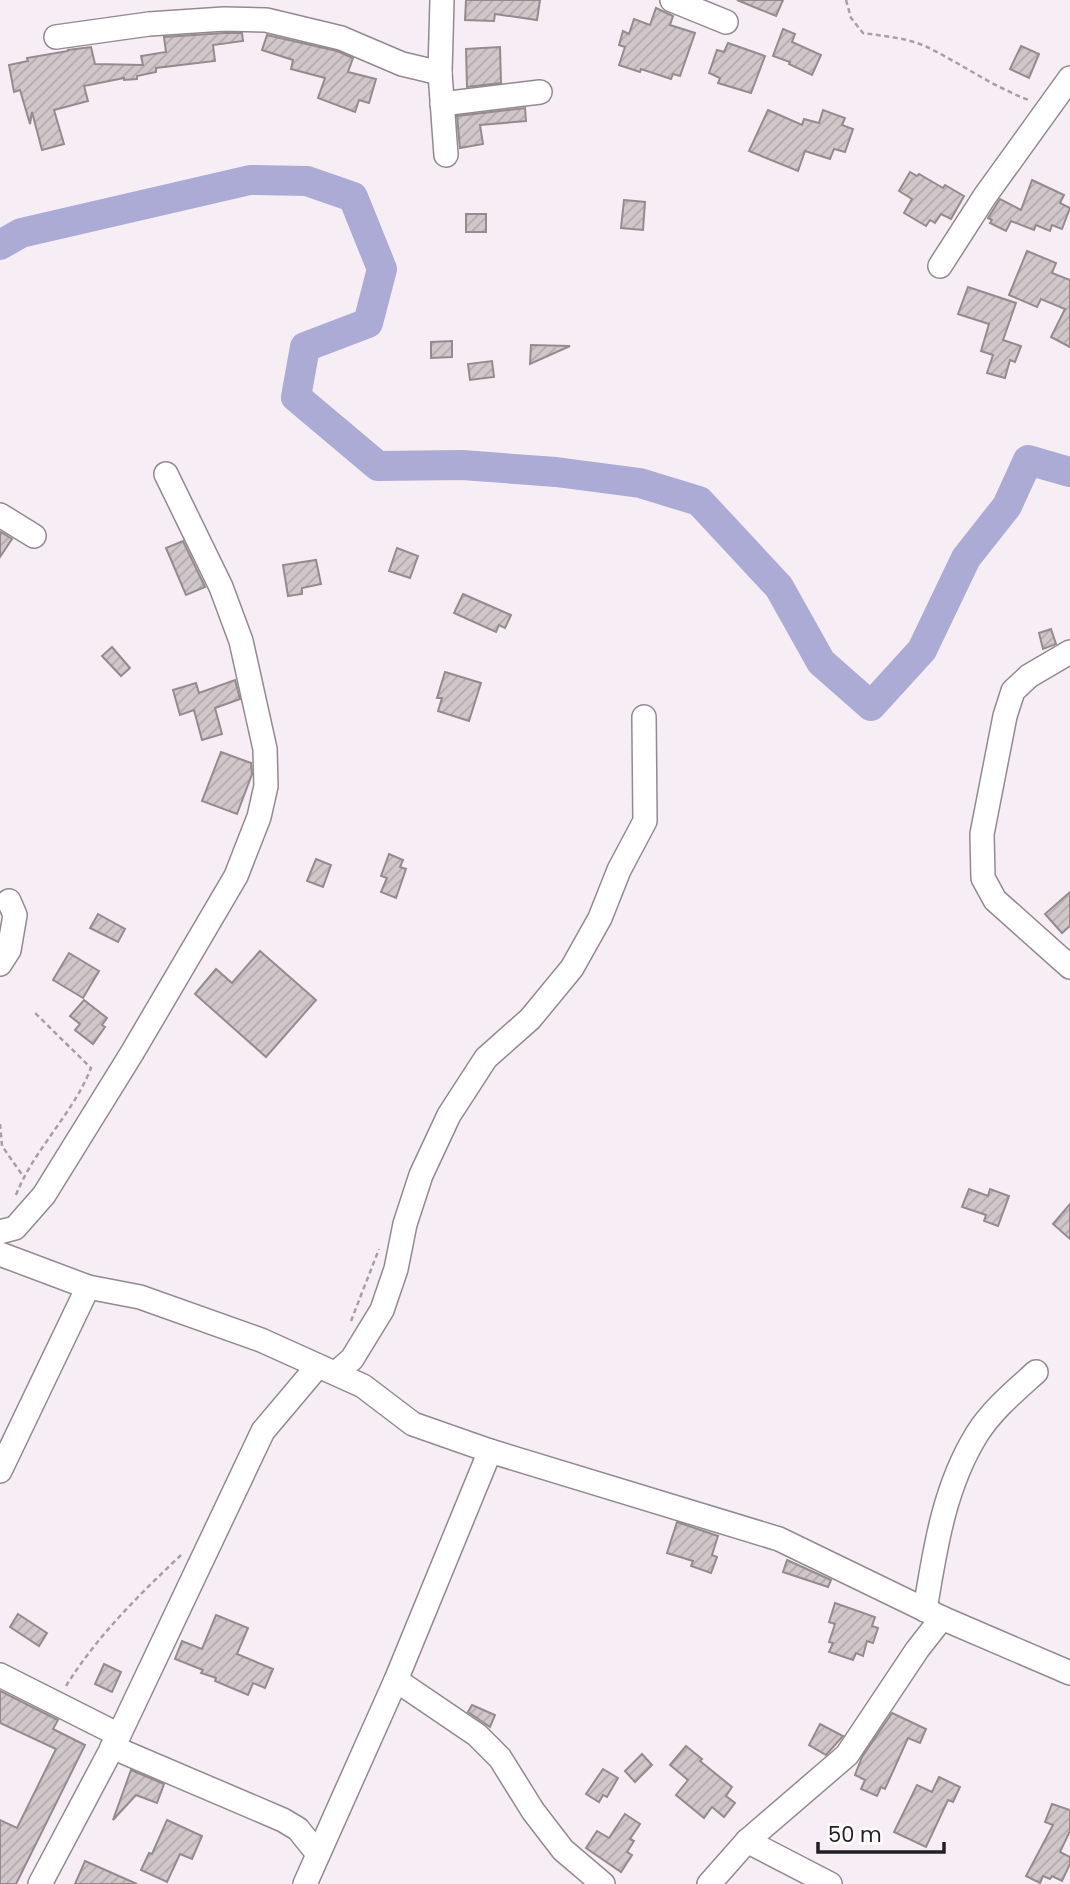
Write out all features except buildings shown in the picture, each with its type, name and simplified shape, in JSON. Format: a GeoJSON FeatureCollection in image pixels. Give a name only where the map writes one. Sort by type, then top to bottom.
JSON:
{"type":"FeatureCollection","features":[{"type":"Feature","properties":{"kind":"street"},"geometry":{"type":"LineString","coordinates":[[442,0],[440,74],[446,155]]}},
{"type":"Feature","properties":{"kind":"street"},"geometry":{"type":"LineString","coordinates":[[672,0],[726,22]]}},
{"type":"Feature","properties":{"kind":"street"},"geometry":{"type":"LineString","coordinates":[[56,37],[149,24],[223,19],[266,20],[341,38],[402,64],[440,74]]}},
{"type":"Feature","properties":{"kind":"street"},"geometry":{"type":"LineString","coordinates":[[940,267],[985,196],[1070,78]]}},
{"type":"Feature","properties":{"kind":"street"},"geometry":{"type":"LineString","coordinates":[[442,104],[540,92]]}},
{"type":"Feature","properties":{"kind":"street"},"geometry":{"type":"LineString","coordinates":[[7,1230],[44,1195],[214,916],[236,876],[259,817],[266,786],[265,749],[241,641],[221,587],[166,474]]}},
{"type":"Feature","properties":{"kind":"street"},"geometry":{"type":"LineString","coordinates":[[0,514],[34,536]]}},
{"type":"Feature","properties":{"kind":"street"},"geometry":{"type":"LineString","coordinates":[[1070,652],[1028,676],[1013,691],[1005,716],[982,834],[983,878],[995,900],[1070,967]]}},
{"type":"Feature","properties":{"kind":"street"},"geometry":{"type":"LineString","coordinates":[[40,1884],[116,1741],[263,1431],[326,1370],[352,1359],[382,1310],[421,1175],[449,1115],[486,1058],[530,1019],[572,968],[600,918],[619,870],[645,821],[644,717]]}},
{"type":"Feature","properties":{"kind":"street"},"geometry":{"type":"LineString","coordinates":[[0,964],[9,950],[15,915],[9,901]]}},
{"type":"Feature","properties":{"kind":"street"},"geometry":{"type":"LineString","coordinates":[[0,1254],[88,1287],[140,1297],[261,1340],[363,1387],[413,1424],[490,1451],[779,1539],[934,1614],[1070,1674]]}},
{"type":"Feature","properties":{"kind":"street"},"geometry":{"type":"LineString","coordinates":[[0,1471],[88,1287]]}},
{"type":"Feature","properties":{"kind":"street"},"geometry":{"type":"LineString","coordinates":[[709,1884],[747,1841],[847,1755],[917,1650],[934,1614],[942,1520],[961,1464],[978,1433],[1002,1402],[1036,1371]]}},
{"type":"Feature","properties":{"kind":"street"},"geometry":{"type":"LineString","coordinates":[[305,1884],[396,1680],[490,1451]]}},
{"type":"Feature","properties":{"kind":"street"},"geometry":{"type":"LineString","coordinates":[[0,1675],[116,1741],[284,1820],[298,1829],[318,1854]]}},
{"type":"Feature","properties":{"kind":"street"},"geometry":{"type":"LineString","coordinates":[[396,1680],[477,1735],[500,1758],[533,1811],[563,1850],[603,1884]]}},
{"type":"Feature","properties":{"kind":"street"},"geometry":{"type":"LineString","coordinates":[[747,1841],[830,1884]]}},
{"type":"Feature","properties":{"kind":"path"},"geometry":{"type":"LineString","coordinates":[[846,0],[851,18],[863,33],[926,46],[999,88],[1029,100],[1053,103]]}},
{"type":"Feature","properties":{"kind":"path"},"geometry":{"type":"LineString","coordinates":[[7,1230],[9,1214],[23,1176],[75,1100],[91,1068],[33,1011]]}},
{"type":"Feature","properties":{"kind":"path"},"geometry":{"type":"LineString","coordinates":[[0,1124],[5,1152],[23,1176]]}},
{"type":"Feature","properties":{"kind":"path"},"geometry":{"type":"LineString","coordinates":[[55,1704],[84,1656],[183,1553]]}},
{"type":"Feature","properties":{"kind":"waterway"},"geometry":{"type":"LineString","coordinates":[[0,245],[21,233],[250,180],[307,181],[353,197],[382,269],[368,323],[305,347],[296,397],[378,466],[462,465],[556,472],[640,483],[699,501],[779,587],[821,662],[871,706],[922,650],[966,558],[1007,506],[1028,460],[1070,472]]}}]}
